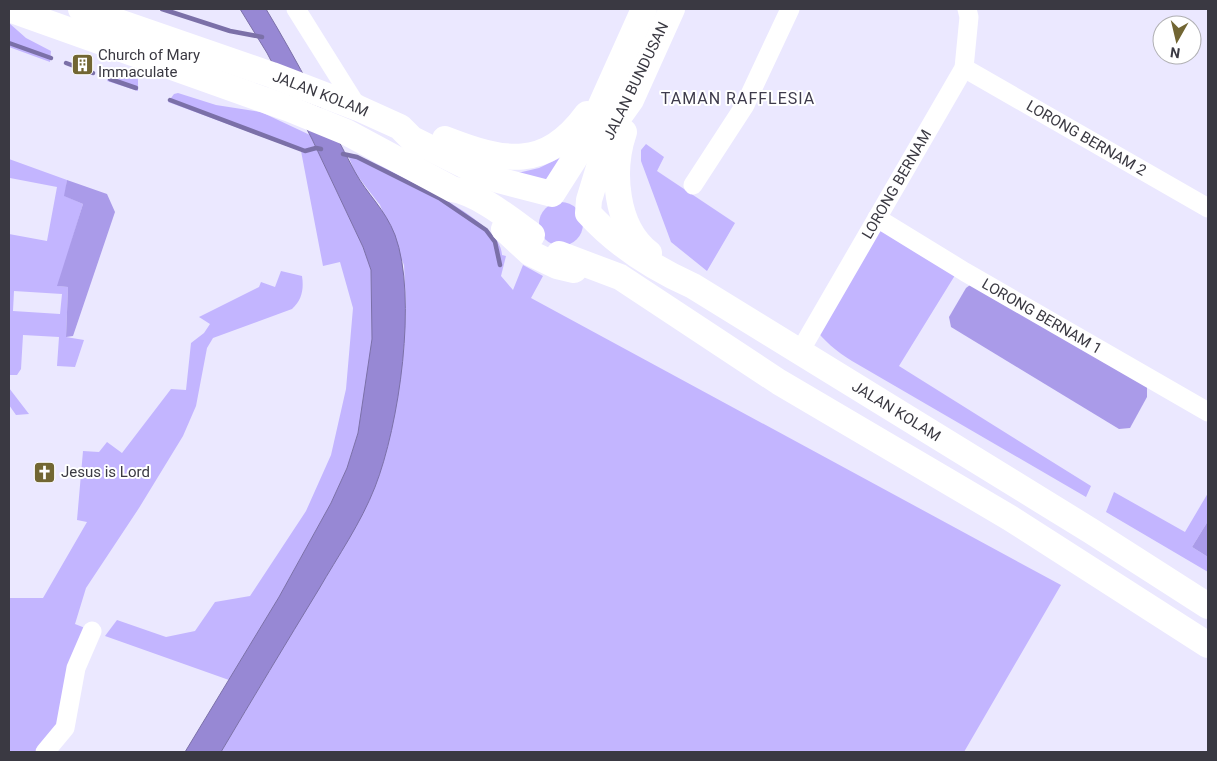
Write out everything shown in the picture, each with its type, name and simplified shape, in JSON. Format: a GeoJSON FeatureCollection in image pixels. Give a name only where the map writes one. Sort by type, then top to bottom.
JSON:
{"type":"FeatureCollection","features":[{"type":"Feature","properties":{"kind":"main road","name":"JALAN KOLAM"},"geometry":{"type":"LineString","coordinates":[[9,9],[290,109],[346,132],[452,189],[475,197],[532,235]]}},
{"type":"Feature","properties":{"kind":"main road","name":"JALAN KOLAM"},"geometry":{"type":"LineString","coordinates":[[81,9],[272,75],[358,108],[400,128],[412,139],[472,170],[498,180],[552,194]]}},
{"type":"Feature","properties":{"kind":"main road","name":"JALAN BUNDUSAN"},"geometry":{"type":"LineString","coordinates":[[552,194],[582,147],[644,9]]}},
{"type":"Feature","properties":{"kind":"main road","name":"JALAN BUNDUSAN"},"geometry":{"type":"LineString","coordinates":[[588,213],[589,200],[604,145],[611,128],[631,100],[672,9]]}},
{"type":"Feature","properties":{"kind":"main road"},"geometry":{"type":"LineString","coordinates":[[400,128],[439,137],[482,153],[516,158],[535,154],[561,144],[571,135],[612,82]]}},
{"type":"Feature","properties":{"kind":"main road"},"geometry":{"type":"LineString","coordinates":[[631,100],[630,114],[620,143],[618,156],[617,172],[621,207],[637,241],[644,249],[692,286]]}},
{"type":"Feature","properties":{"kind":"main road","name":"JALAN KOLAM"},"geometry":{"type":"LineString","coordinates":[[452,189],[459,197],[492,219],[530,253],[557,266],[586,272],[640,291]]}},
{"type":"Feature","properties":{"kind":"main road"},"geometry":{"type":"LineString","coordinates":[[561,193],[577,199],[588,213],[590,220],[587,237],[575,249],[559,254],[543,248],[532,235],[530,218],[538,203],[552,194],[561,193]]}},
{"type":"Feature","properties":{"kind":"main road","name":"JALAN KOLAM"},"geometry":{"type":"LineString","coordinates":[[588,213],[600,226],[660,272],[692,286],[1091,531],[1208,606]]}},
{"type":"Feature","properties":{"kind":"main road","name":"JALAN KOLAM"},"geometry":{"type":"LineString","coordinates":[[559,254],[620,277],[779,382],[1010,518],[1208,645]]}},
{"type":"Feature","properties":{"kind":"street"},"geometry":{"type":"LineString","coordinates":[[296,9],[358,108]]}},
{"type":"Feature","properties":{"kind":"street"},"geometry":{"type":"LineString","coordinates":[[693,185],[745,105],[790,9]]}},
{"type":"Feature","properties":{"kind":"street","name":"LORONG BERNAM"},"geometry":{"type":"LineString","coordinates":[[799,353],[964,68],[969,17],[967,9]]}},
{"type":"Feature","properties":{"kind":"street","name":"LORONG BERNAM 2"},"geometry":{"type":"LineString","coordinates":[[964,68],[1208,208]]}},
{"type":"Feature","properties":{"kind":"street","name":"LORONG BERNAM 1"},"geometry":{"type":"LineString","coordinates":[[877,218],[965,272],[1208,412]]}},
{"type":"Feature","properties":{"kind":"street"},"geometry":{"type":"LineString","coordinates":[[45,752],[65,728],[76,668],[92,631]]}},
{"type":"Feature","properties":{"kind":"shaded area"},"geometry":{"type":"Polygon","coordinates":[[[240,9],[266,9],[301,69],[355,172],[391,226],[402,261],[405,292],[403,361],[398,397],[384,461],[375,487],[356,526],[221,752],[185,752],[279,597],[331,503],[347,468],[358,433],[372,339],[371,270],[363,247],[312,139],[267,53],[240,9]]]}},
{"type":"Feature","properties":{"kind":"shaded area"},"geometry":{"type":"Polygon","coordinates":[[[9,23],[26,38],[51,51],[50,62],[9,47],[9,23]]]}},
{"type":"Feature","properties":{"kind":"shaded area"},"geometry":{"type":"Polygon","coordinates":[[[113,70],[138,79],[138,91],[107,81],[113,70]]]}},
{"type":"Feature","properties":{"kind":"shaded area"},"geometry":{"type":"Polygon","coordinates":[[[178,93],[216,105],[261,112],[310,135],[363,247],[371,270],[372,339],[358,433],[347,468],[331,503],[279,597],[229,680],[105,636],[117,620],[166,637],[195,631],[215,602],[250,596],[306,511],[331,455],[346,389],[353,308],[340,262],[323,266],[301,151],[168,102],[174,94],[178,93]]]}},
{"type":"Feature","properties":{"kind":"shaded area"},"geometry":{"type":"Polygon","coordinates":[[[646,144],[664,157],[657,171],[735,223],[707,271],[671,242],[641,161],[641,150],[646,144]]]}},
{"type":"Feature","properties":{"kind":"shaded area"},"geometry":{"type":"Polygon","coordinates":[[[348,155],[357,155],[441,197],[484,227],[497,241],[502,255],[506,256],[501,276],[513,290],[523,265],[543,276],[531,298],[1061,585],[964,752],[221,752],[353,531],[375,487],[396,400],[404,349],[406,305],[404,265],[380,205],[355,173],[348,155]]]}},
{"type":"Feature","properties":{"kind":"shaded area"},"geometry":{"type":"Polygon","coordinates":[[[564,156],[544,184],[509,175],[539,168],[564,156]]]}},
{"type":"Feature","properties":{"kind":"shaded area"},"geometry":{"type":"Polygon","coordinates":[[[9,159],[67,180],[65,196],[83,204],[58,286],[68,287],[66,337],[84,340],[75,367],[57,366],[59,337],[23,335],[21,369],[17,375],[10,375],[9,388],[9,234],[47,241],[57,187],[10,178],[9,181],[9,159]],[[14,291],[13,311],[60,314],[62,294],[14,291]]]}},
{"type":"Feature","properties":{"kind":"shaded area"},"geometry":{"type":"Polygon","coordinates":[[[67,180],[107,194],[115,212],[73,336],[66,337],[68,287],[57,286],[83,204],[64,196],[67,180]]]}},
{"type":"Feature","properties":{"kind":"shaded area"},"geometry":{"type":"Polygon","coordinates":[[[565,202],[577,208],[582,215],[582,233],[577,240],[570,245],[557,246],[549,243],[542,236],[539,220],[542,212],[549,205],[565,202]]]}},
{"type":"Feature","properties":{"kind":"shaded area"},"geometry":{"type":"Polygon","coordinates":[[[880,231],[888,232],[957,272],[899,366],[1091,486],[1086,497],[852,361],[831,345],[813,326],[880,231]]]}},
{"type":"Feature","properties":{"kind":"shaded area"},"geometry":{"type":"Polygon","coordinates":[[[281,271],[302,276],[303,285],[298,302],[292,309],[213,338],[207,348],[196,406],[183,436],[139,508],[86,588],[75,624],[85,628],[59,724],[36,752],[9,752],[9,598],[43,598],[87,522],[77,520],[83,451],[99,452],[107,442],[122,453],[171,389],[186,390],[191,343],[204,333],[210,324],[199,317],[259,287],[261,282],[275,287],[281,271]]]}},
{"type":"Feature","properties":{"kind":"shaded area"},"geometry":{"type":"Polygon","coordinates":[[[970,285],[1147,386],[1147,397],[1130,428],[1119,429],[951,327],[949,317],[966,288],[970,285]]]}},
{"type":"Feature","properties":{"kind":"shaded area"},"geometry":{"type":"Polygon","coordinates":[[[9,388],[29,414],[16,415],[9,405],[9,388]]]}},
{"type":"Feature","properties":{"kind":"shaded area"},"geometry":{"type":"Polygon","coordinates":[[[1114,492],[1185,532],[1208,493],[1208,521],[1192,547],[1208,557],[1208,572],[1106,512],[1114,492]]]}},
{"type":"Feature","properties":{"kind":"shaded area"},"geometry":{"type":"Polygon","coordinates":[[[1208,521],[1208,557],[1192,547],[1208,521]]]}},
{"type":"Feature","properties":{"kind":"waterway"},"geometry":{"type":"LineString","coordinates":[[162,9],[230,31],[262,37]]}},
{"type":"Feature","properties":{"kind":"waterway"},"geometry":{"type":"LineString","coordinates":[[9,43],[51,58]]}},
{"type":"Feature","properties":{"kind":"waterway"},"geometry":{"type":"LineString","coordinates":[[66,63],[93,73]]}},
{"type":"Feature","properties":{"kind":"waterway"},"geometry":{"type":"LineString","coordinates":[[110,79],[136,88]]}},
{"type":"Feature","properties":{"kind":"waterway"},"geometry":{"type":"LineString","coordinates":[[170,100],[305,151],[316,148],[321,149]]}},
{"type":"Feature","properties":{"kind":"waterway"},"geometry":{"type":"LineString","coordinates":[[343,154],[357,157],[439,198],[486,230],[495,242],[500,265]]}},
{"type":"Feature","properties":{"kind":"place","name":"Church of Mary Immaculate"},"geometry":{"type":"Point","coordinates":[82,64]}},
{"type":"Feature","properties":{"kind":"place","name":"Jesus is Lord"},"geometry":{"type":"Point","coordinates":[45,472]}},
{"type":"Feature","properties":{"kind":"district","name":"TAMAN RAFFLESIA"},"geometry":{"type":"Point","coordinates":[738,98]}}]}
